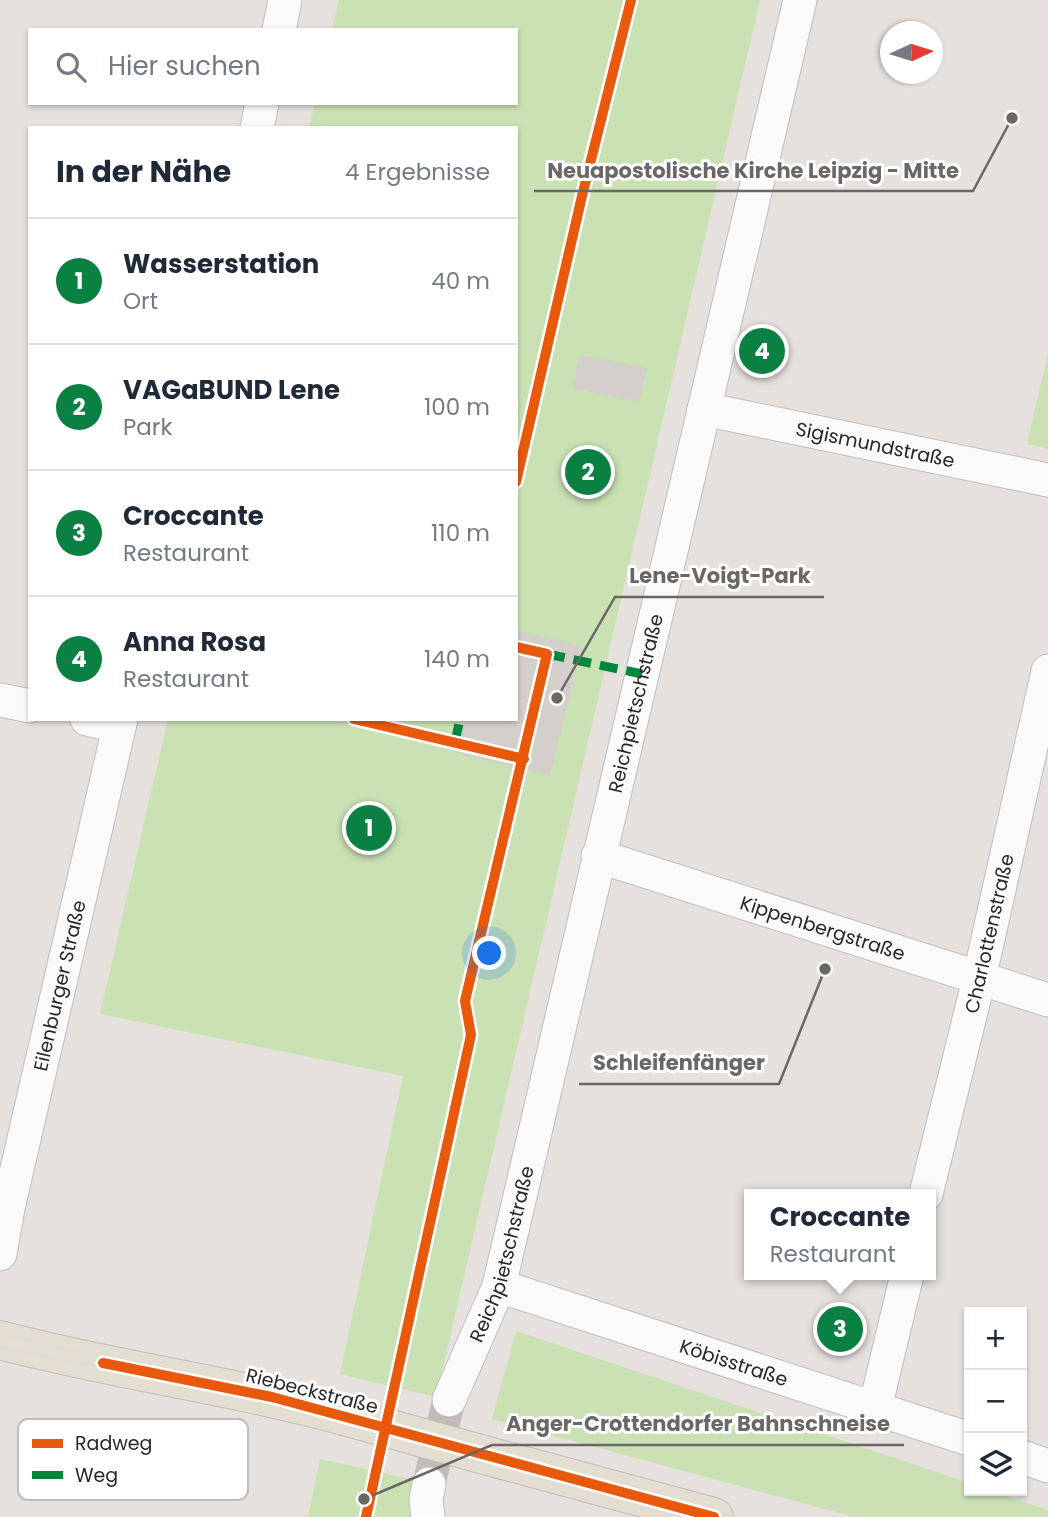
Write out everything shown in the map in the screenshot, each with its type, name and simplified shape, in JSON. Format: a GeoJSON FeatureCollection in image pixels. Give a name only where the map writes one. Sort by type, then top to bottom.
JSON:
{"type":"FeatureCollection","features":[{"type":"Feature","properties":{"kind":"main road","name":"Riebeckstraße"},"geometry":{"type":"LineString","coordinates":[[0,1340],[272,1397],[714,1517]]}},
{"type":"Feature","properties":{"kind":"street"},"geometry":{"type":"LineString","coordinates":[[279,28],[285,0]]}},
{"type":"Feature","properties":{"kind":"street","name":"Reichpietschstraße"},"geometry":{"type":"LineString","coordinates":[[449,1400],[499,1286],[800,0]]}},
{"type":"Feature","properties":{"kind":"street"},"geometry":{"type":"LineString","coordinates":[[257,126],[262,105]]}},
{"type":"Feature","properties":{"kind":"street","name":"Sigismundstraße"},"geometry":{"type":"LineString","coordinates":[[705,409],[1048,480]]}},
{"type":"Feature","properties":{"kind":"street","name":"Charlottenstraße"},"geometry":{"type":"LineString","coordinates":[[927,1189],[979,979],[1048,671]]}},
{"type":"Feature","properties":{"kind":"street"},"geometry":{"type":"LineString","coordinates":[[0,699],[28,706]]}},
{"type":"Feature","properties":{"kind":"street","name":"Eilenburger Straße"},"geometry":{"type":"LineString","coordinates":[[0,1254],[8,1208],[120,723]]}},
{"type":"Feature","properties":{"kind":"street","name":"Kippenbergstraße"},"geometry":{"type":"LineString","coordinates":[[598,856],[1048,1000]]}},
{"type":"Feature","properties":{"kind":"street"},"geometry":{"type":"LineString","coordinates":[[875,1408],[906,1280]]}},
{"type":"Feature","properties":{"kind":"street","name":"Köbisstraße"},"geometry":{"type":"LineString","coordinates":[[499,1286],[964,1437]]}},
{"type":"Feature","properties":{"kind":"street"},"geometry":{"type":"LineString","coordinates":[[1027,1459],[1048,1466]]}},
{"type":"Feature","properties":{"kind":"street"},"geometry":{"type":"LineString","coordinates":[[428,1517],[426,1500],[429,1483]]}},
{"type":"Feature","properties":{"kind":"green space"},"geometry":{"type":"Polygon","coordinates":[[[339,0],[760,0],[436,1397],[340,1374],[403,1076],[100,1014],[168,721],[518,721],[518,126],[309,126],[315,105],[518,105],[518,28],[332,28],[339,0]]]}},
{"type":"Feature","properties":{"kind":"green space"},"geometry":{"type":"Polygon","coordinates":[[[1048,353],[1048,449],[1027,444],[1048,353]]]}},
{"type":"Feature","properties":{"kind":"green space"},"geometry":{"type":"Polygon","coordinates":[[[516,1331],[964,1481],[964,1496],[1006,1496],[1048,1510],[1048,1517],[854,1517],[492,1419],[516,1331]]]}},
{"type":"Feature","properties":{"kind":"green space"},"geometry":{"type":"Polygon","coordinates":[[[320,1459],[420,1481],[412,1517],[308,1517],[320,1459]]]}},
{"type":"Feature","properties":{"kind":"shaded area"},"geometry":{"type":"Polygon","coordinates":[[[580,355],[647,368],[639,402],[572,388],[580,355]]]}},
{"type":"Feature","properties":{"kind":"shaded area"},"geometry":{"type":"Polygon","coordinates":[[[518,630],[582,646],[550,776],[453,752],[460,721],[518,721],[518,630]]]}},
{"type":"Feature","properties":{"kind":"tunnel"},"geometry":{"type":"LineString","coordinates":[[429,1484],[449,1400]]}},
{"type":"Feature","properties":{"kind":"tram line"},"geometry":{"type":"LineString","coordinates":[[0,1334],[104,1358],[273,1391],[736,1517]]}},
{"type":"Feature","properties":{"kind":"tram line"},"geometry":{"type":"LineString","coordinates":[[0,1347],[270,1403],[690,1517]]}},
{"type":"Feature","properties":{"kind":"marked path"},"geometry":{"type":"LineString","coordinates":[[547,654],[642,674]]}},
{"type":"Feature","properties":{"kind":"marked path"},"geometry":{"type":"LineString","coordinates":[[455,742],[460,721]]}},
{"type":"Feature","properties":{"kind":"cycle path"},"geometry":{"type":"LineString","coordinates":[[518,473],[582,196],[631,0]]}},
{"type":"Feature","properties":{"kind":"cycle path"},"geometry":{"type":"LineString","coordinates":[[366,1517],[471,1035],[465,1001],[547,654],[518,647]]}},
{"type":"Feature","properties":{"kind":"cycle path"},"geometry":{"type":"LineString","coordinates":[[362,721],[524,759]]}},
{"type":"Feature","properties":{"kind":"cycle path"},"geometry":{"type":"LineString","coordinates":[[103,1363],[272,1397],[714,1517]]}},
{"type":"Feature","properties":{"kind":"place","name":"Neuapostolische Kirche Leipzig - Mitte"},"geometry":{"type":"Point","coordinates":[1012,118]}},
{"type":"Feature","properties":{"kind":"place","name":"Anna Rosa"},"geometry":{"type":"Point","coordinates":[762,351]}},
{"type":"Feature","properties":{"kind":"place","name":"VAGaBUND Lene"},"geometry":{"type":"Point","coordinates":[588,472]}},
{"type":"Feature","properties":{"kind":"place","name":"Lene-Voigt-Park"},"geometry":{"type":"Point","coordinates":[557,698]}},
{"type":"Feature","properties":{"kind":"place","name":"Wasserstation"},"geometry":{"type":"Point","coordinates":[369,828]}},
{"type":"Feature","properties":{"kind":"place","name":"Schleifenfänger"},"geometry":{"type":"Point","coordinates":[825,969]}},
{"type":"Feature","properties":{"kind":"place","name":"Croccante"},"geometry":{"type":"Point","coordinates":[840,1329]}},
{"type":"Feature","properties":{"kind":"place","name":"Anger-Crottendorfer Bahnschneise"},"geometry":{"type":"Point","coordinates":[364,1499]}}]}
